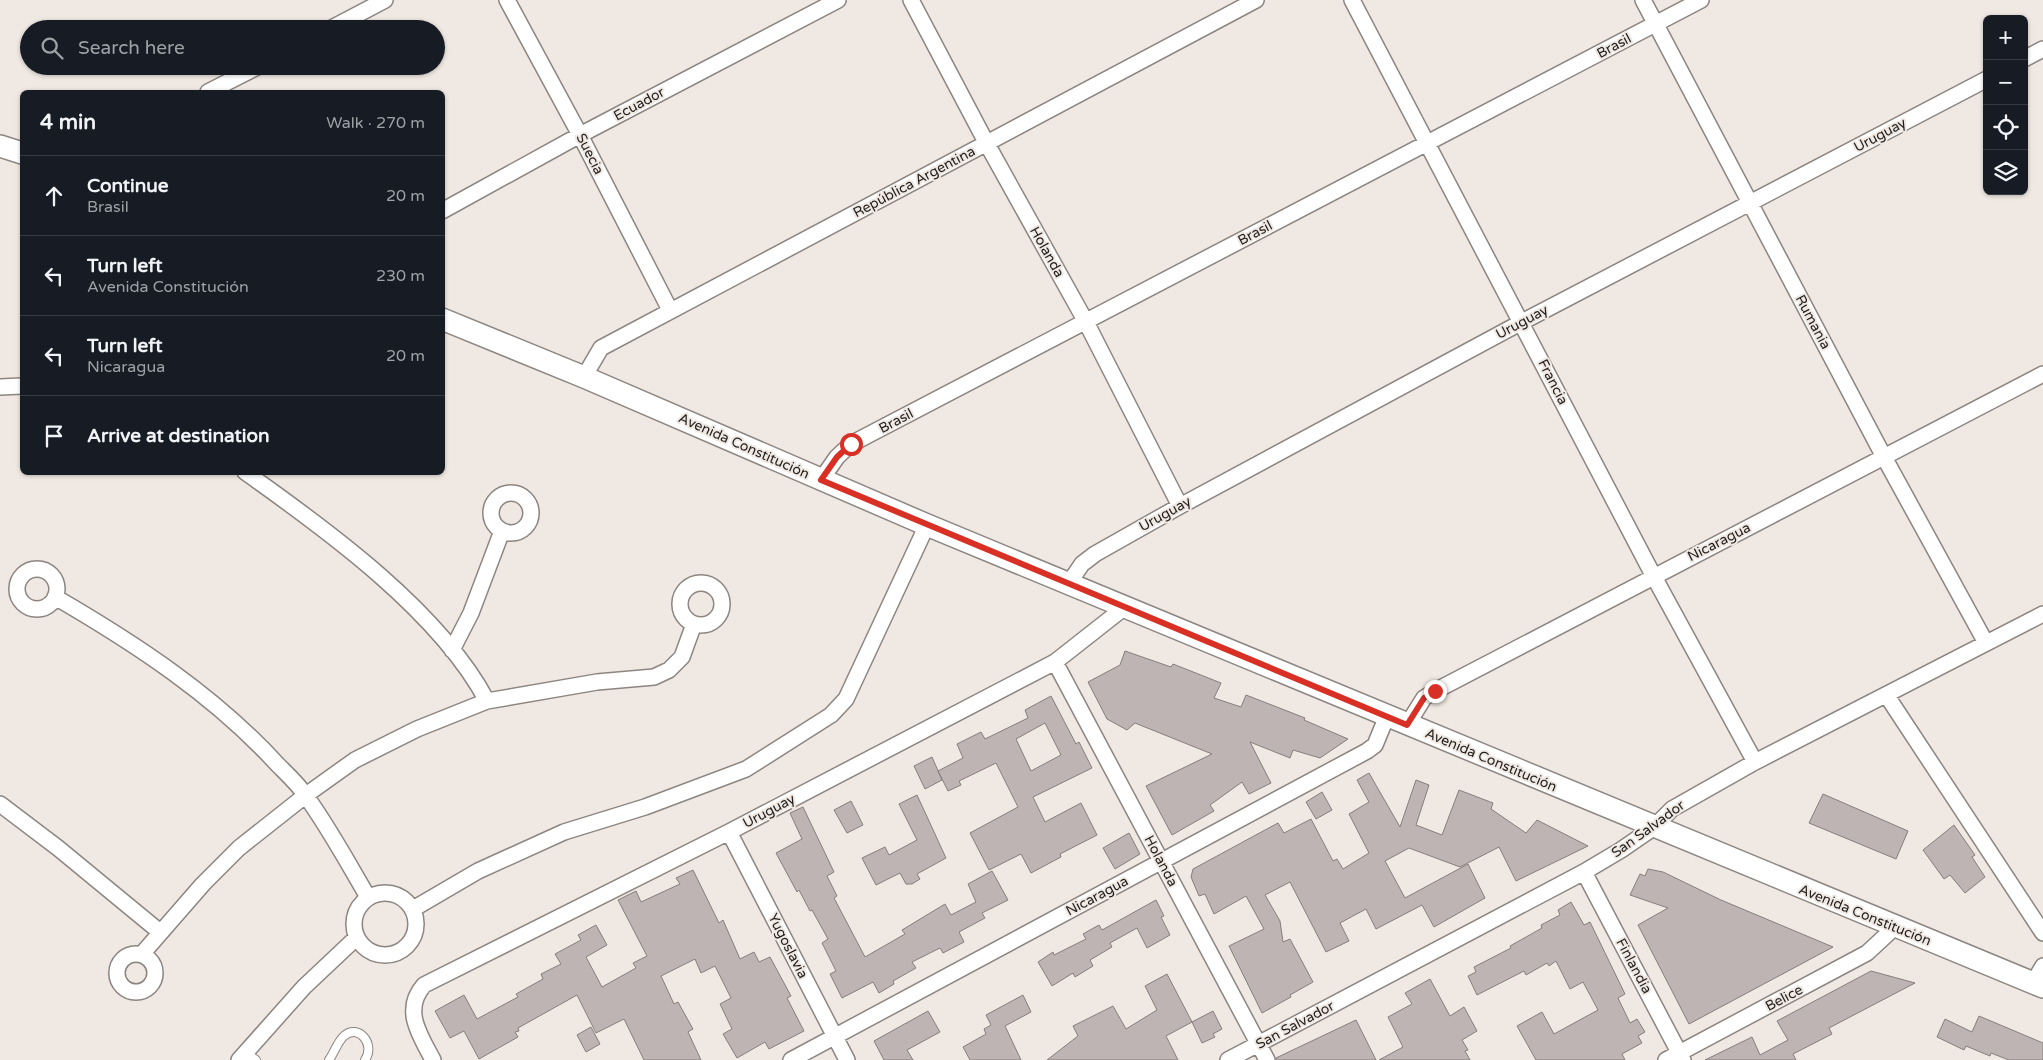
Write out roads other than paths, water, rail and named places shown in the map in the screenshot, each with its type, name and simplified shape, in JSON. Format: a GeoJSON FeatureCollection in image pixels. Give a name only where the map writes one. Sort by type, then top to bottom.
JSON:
{"type":"FeatureCollection","features":[{"type":"Feature","properties":{"kind":"main road"},"geometry":{"type":"LineString","coordinates":[[0,146],[20,152]]}},
{"type":"Feature","properties":{"kind":"main road","name":"Avenida Constitución"},"geometry":{"type":"LineString","coordinates":[[445,320],[584,377],[927,525],[1653,828],[1895,927],[2040,979]]}},
{"type":"Feature","properties":{"kind":"street"},"geometry":{"type":"LineString","coordinates":[[347,20],[385,0]]}},
{"type":"Feature","properties":{"kind":"street","name":"Suecia"},"geometry":{"type":"LineString","coordinates":[[507,0],[580,135],[670,310]]}},
{"type":"Feature","properties":{"kind":"street","name":"Ecuador"},"geometry":{"type":"LineString","coordinates":[[445,209],[580,135],[838,0]]}},
{"type":"Feature","properties":{"kind":"street","name":"Holanda"},"geometry":{"type":"LineString","coordinates":[[911,0],[987,144],[1086,322],[1180,506]]}},
{"type":"Feature","properties":{"kind":"street","name":"República Argentina"},"geometry":{"type":"LineString","coordinates":[[584,377],[594,356],[601,348],[1256,0]]}},
{"type":"Feature","properties":{"kind":"street","name":"Francia"},"geometry":{"type":"LineString","coordinates":[[1352,0],[1653,575],[1755,762]]}},
{"type":"Feature","properties":{"kind":"street","name":"Rumania"},"geometry":{"type":"LineString","coordinates":[[1643,0],[1884,458],[1986,643]]}},
{"type":"Feature","properties":{"kind":"street","name":"Brasil"},"geometry":{"type":"LineString","coordinates":[[821,480],[837,457],[851,444],[1701,0]]}},
{"type":"Feature","properties":{"kind":"street"},"geometry":{"type":"LineString","coordinates":[[2028,57],[2043,49]]}},
{"type":"Feature","properties":{"kind":"street"},"geometry":{"type":"LineString","coordinates":[[212,90],[241,75]]}},
{"type":"Feature","properties":{"kind":"street","name":"Uruguay"},"geometry":{"type":"LineString","coordinates":[[1069,583],[1082,564],[1095,554],[1180,506],[1522,322],[1983,81]]}},
{"type":"Feature","properties":{"kind":"street","name":"Nicaragua"},"geometry":{"type":"LineString","coordinates":[[1407,725],[1424,698],[1435,691],[1653,575],[1884,458],[2043,374]]}},
{"type":"Feature","properties":{"kind":"street"},"geometry":{"type":"LineString","coordinates":[[0,387],[20,386]]}},
{"type":"Feature","properties":{"kind":"street"},"geometry":{"type":"LineString","coordinates":[[249,475],[305,515],[364,562],[415,610],[466,666],[487,701]]}},
{"type":"Feature","properties":{"kind":"street"},"geometry":{"type":"LineString","coordinates":[[413,909],[478,871],[556,835],[645,807],[746,769],[831,715],[846,699],[927,525]]}},
{"type":"Feature","properties":{"kind":"street"},"geometry":{"type":"LineString","coordinates":[[452,650],[471,613],[502,531]]}},
{"type":"Feature","properties":{"kind":"street"},"geometry":{"type":"LineString","coordinates":[[55,597],[158,662],[220,708],[266,751],[306,795],[368,897]]}},
{"type":"Feature","properties":{"kind":"street","name":"Uruguay"},"geometry":{"type":"LineString","coordinates":[[433,1060],[414,1024],[413,1007],[418,992],[424,985],[729,832],[1055,662],[1125,607]]}},
{"type":"Feature","properties":{"kind":"street","name":"San Salvador"},"geometry":{"type":"LineString","coordinates":[[1228,1060],[1584,872],[1653,828],[1672,809],[1755,762],[1887,696],[2043,614]]}},
{"type":"Feature","properties":{"kind":"street"},"geometry":{"type":"LineString","coordinates":[[142,954],[203,884],[239,848],[306,795],[355,760],[417,729],[487,701],[597,682],[654,677],[669,670],[682,657],[694,624]]}},
{"type":"Feature","properties":{"kind":"street","name":"Holanda"},"geometry":{"type":"LineString","coordinates":[[1055,662],[1267,1060]]}},
{"type":"Feature","properties":{"kind":"street"},"geometry":{"type":"LineString","coordinates":[[1887,696],[2043,933]]}},
{"type":"Feature","properties":{"kind":"street","name":"Nicaragua"},"geometry":{"type":"LineString","coordinates":[[792,1060],[1367,751],[1375,745],[1387,716]]}},
{"type":"Feature","properties":{"kind":"street"},"geometry":{"type":"LineString","coordinates":[[0,804],[58,848],[125,906],[160,932]]}},
{"type":"Feature","properties":{"kind":"street","name":"Yugoslavia"},"geometry":{"type":"LineString","coordinates":[[729,832],[847,1060]]}},
{"type":"Feature","properties":{"kind":"street","name":"Finlandia"},"geometry":{"type":"LineString","coordinates":[[1584,872],[1676,1058]]}},
{"type":"Feature","properties":{"kind":"street"},"geometry":{"type":"LineString","coordinates":[[378,893],[398,895],[413,909],[416,918],[413,938],[399,952],[380,955],[362,946],[356,938],[353,920],[361,903],[368,897],[378,893]]}},
{"type":"Feature","properties":{"kind":"street","name":"Belice"},"geometry":{"type":"LineString","coordinates":[[1676,1058],[1867,953],[1895,927]]}},
{"type":"Feature","properties":{"kind":"street"},"geometry":{"type":"LineString","coordinates":[[246,1058],[304,987],[356,938]]}},
{"type":"Feature","properties":{"kind":"lane"},"geometry":{"type":"LineString","coordinates":[[329,1060],[344,1035],[353,1032],[362,1035],[369,1043],[370,1054],[366,1060]]}}]}
